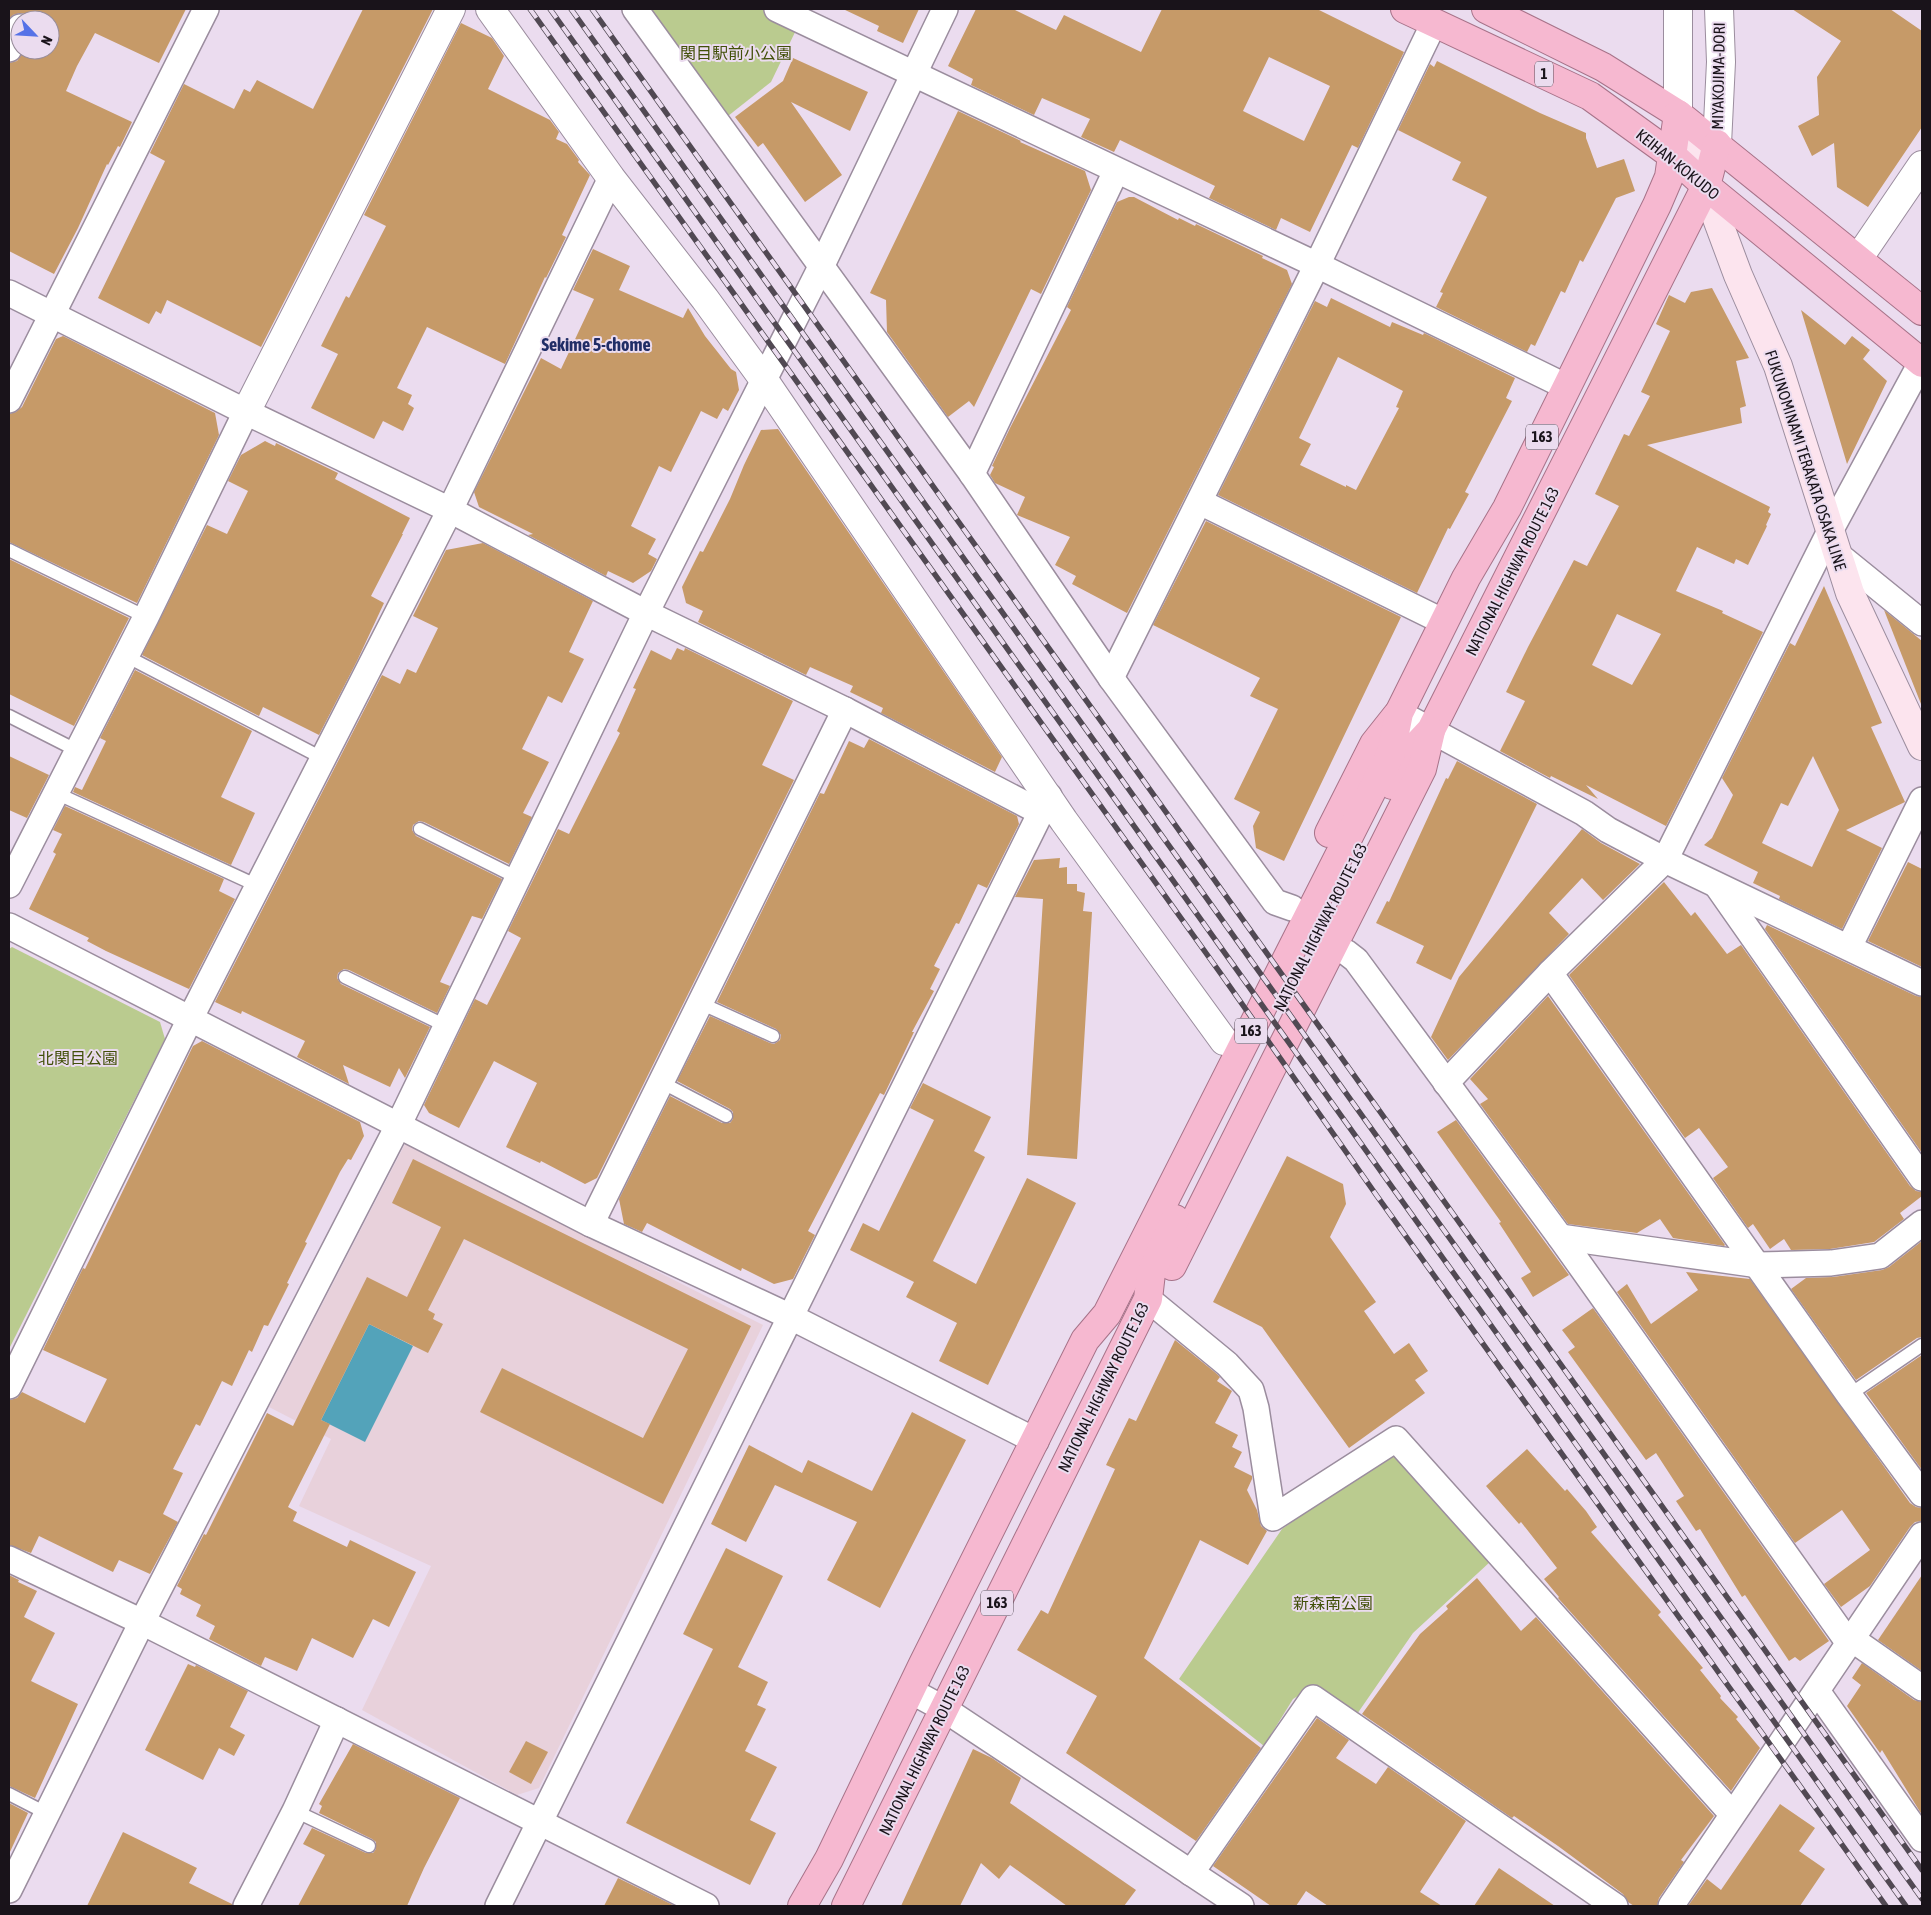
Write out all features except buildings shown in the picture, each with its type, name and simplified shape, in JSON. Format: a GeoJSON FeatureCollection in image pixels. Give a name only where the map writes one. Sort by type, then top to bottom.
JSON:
{"type":"FeatureCollection","features":[{"type":"Feature","properties":{"kind":"highway","name":"KEIHAN-KOKUDO"},"geometry":{"type":"LineString","coordinates":[[1405,9],[1590,96],[1673,156],[1706,186],[1922,363]]}},
{"type":"Feature","properties":{"kind":"highway","name":"1"},"geometry":{"type":"LineString","coordinates":[[1486,9],[1602,67],[1678,114],[1922,311]]}},
{"type":"Feature","properties":{"kind":"highway","name":"163"},"geometry":{"type":"LineString","coordinates":[[1673,156],[1678,114]]}},
{"type":"Feature","properties":{"kind":"highway","name":"NATIONAL HIGHWAY ROUTE 163"},"geometry":{"type":"LineString","coordinates":[[846,1906],[1148,1299],[1151,1273],[1184,1199],[1404,760],[1431,730],[1537,523],[1706,186],[1717,144]]}},
{"type":"Feature","properties":{"kind":"highway","name":"NATIONAL HIGHWAY ROUTE 163"},"geometry":{"type":"LineString","coordinates":[[802,1906],[829,1859],[910,1691],[1086,1340],[1107,1314],[1392,753],[1399,713],[1466,578],[1507,508],[1658,206],[1669,177],[1673,156]]}},
{"type":"Feature","properties":{"kind":"highway","name":"163"},"geometry":{"type":"LineString","coordinates":[[1086,1340],[1092,1308],[1224,1041],[1374,744],[1399,713]]}},
{"type":"Feature","properties":{"kind":"highway","name":"163"},"geometry":{"type":"LineString","coordinates":[[1148,1299],[1165,1281],[1422,769],[1431,730]]}},
{"type":"Feature","properties":{"kind":"main road","name":"FUKUNOMINAMI TERAKATA OSAKA LINE"},"geometry":{"type":"LineString","coordinates":[[1678,114],[1738,275],[1778,366],[1850,593],[1922,746]]}},
{"type":"Feature","properties":{"kind":"street"},"geometry":{"type":"LineString","coordinates":[[9,400],[206,9]]}},
{"type":"Feature","properties":{"kind":"street"},"geometry":{"type":"LineString","coordinates":[[9,884],[146,617],[246,412],[452,9]]}},
{"type":"Feature","properties":{"kind":"street"},"geometry":{"type":"LineString","coordinates":[[490,9],[611,178],[705,299],[764,380],[1045,805]]}},
{"type":"Feature","properties":{"kind":"street"},"geometry":{"type":"LineString","coordinates":[[635,9],[972,474],[1111,678],[1275,902],[1292,908]]}},
{"type":"Feature","properties":{"kind":"street"},"geometry":{"type":"LineString","coordinates":[[777,9],[1317,265],[1567,387]]}},
{"type":"Feature","properties":{"kind":"street"},"geometry":{"type":"LineString","coordinates":[[9,1890],[142,1622],[399,1124],[646,613],[822,265],[912,74],[945,9]]}},
{"type":"Feature","properties":{"kind":"street"},"geometry":{"type":"LineString","coordinates":[[1678,9],[1678,114]]}},
{"type":"Feature","properties":{"kind":"street","name":"MIYAKOJIMA-DORI"},"geometry":{"type":"LineString","coordinates":[[1717,144],[1721,62],[1720,9]]}},
{"type":"Feature","properties":{"kind":"street"},"geometry":{"type":"LineString","coordinates":[[1111,678],[1317,265],[1434,23]]}},
{"type":"Feature","properties":{"kind":"street"},"geometry":{"type":"LineString","coordinates":[[1858,259],[1922,164]]}},
{"type":"Feature","properties":{"kind":"street"},"geometry":{"type":"LineString","coordinates":[[972,474],[1116,171]]}},
{"type":"Feature","properties":{"kind":"street"},"geometry":{"type":"LineString","coordinates":[[9,1386],[190,1019],[450,510],[611,178]]}},
{"type":"Feature","properties":{"kind":"street"},"geometry":{"type":"LineString","coordinates":[[9,293],[246,412],[450,510],[646,613],[1045,805],[1064,821],[1224,1041]]}},
{"type":"Feature","properties":{"kind":"street"},"geometry":{"type":"LineString","coordinates":[[1446,1083],[1550,973],[1666,860],[1834,542],[1922,363]]}},
{"type":"Feature","properties":{"kind":"street"},"geometry":{"type":"LineString","coordinates":[[1200,502],[1444,622]]}},
{"type":"Feature","properties":{"kind":"street"},"geometry":{"type":"LineString","coordinates":[[1834,542],[1922,623]]}},
{"type":"Feature","properties":{"kind":"street"},"geometry":{"type":"LineString","coordinates":[[591,1224],[845,710]]}},
{"type":"Feature","properties":{"kind":"street"},"geometry":{"type":"LineString","coordinates":[[1399,713],[1718,887],[1922,983]]}},
{"type":"Feature","properties":{"kind":"street"},"geometry":{"type":"LineString","coordinates":[[1849,947],[1922,800]]}},
{"type":"Feature","properties":{"kind":"street"},"geometry":{"type":"LineString","coordinates":[[498,1906],[1045,805]]}},
{"type":"Feature","properties":{"kind":"street"},"geometry":{"type":"LineString","coordinates":[[1718,887],[1922,1178]]}},
{"type":"Feature","properties":{"kind":"street"},"geometry":{"type":"LineString","coordinates":[[9,926],[399,1124],[591,1224],[791,1318],[1036,1441]]}},
{"type":"Feature","properties":{"kind":"street"},"geometry":{"type":"LineString","coordinates":[[1332,945],[1356,960],[1560,1238],[1848,1642],[1858,1644],[1922,1688]]}},
{"type":"Feature","properties":{"kind":"street"},"geometry":{"type":"LineString","coordinates":[[1550,973],[1759,1265],[1849,1395],[1922,1494]]}},
{"type":"Feature","properties":{"kind":"street"},"geometry":{"type":"LineString","coordinates":[[1560,1238],[1759,1265],[1831,1263],[1880,1256],[1922,1223]]}},
{"type":"Feature","properties":{"kind":"street"},"geometry":{"type":"LineString","coordinates":[[1148,1299],[1226,1364],[1251,1390],[1256,1408],[1273,1518],[1396,1439],[1732,1814]]}},
{"type":"Feature","properties":{"kind":"street"},"geometry":{"type":"LineString","coordinates":[[1671,1906],[1817,1691],[1848,1642],[1922,1536]]}},
{"type":"Feature","properties":{"kind":"street"},"geometry":{"type":"LineString","coordinates":[[9,1559],[142,1622],[706,1906]]}},
{"type":"Feature","properties":{"kind":"street"},"geometry":{"type":"LineString","coordinates":[[910,1691],[944,1709],[1241,1906]]}},
{"type":"Feature","properties":{"kind":"street"},"geometry":{"type":"LineString","coordinates":[[1817,1691],[1922,1838]]}},
{"type":"Feature","properties":{"kind":"street"},"geometry":{"type":"LineString","coordinates":[[1191,1873],[1313,1698],[1615,1906]]}},
{"type":"Feature","properties":{"kind":"street"},"geometry":{"type":"LineString","coordinates":[[246,1906],[295,1811],[337,1720]]}},
{"type":"Feature","properties":{"kind":"lane"},"geometry":{"type":"LineString","coordinates":[[9,550],[146,617]]}},
{"type":"Feature","properties":{"kind":"lane"},"geometry":{"type":"LineString","coordinates":[[126,656],[324,758]]}},
{"type":"Feature","properties":{"kind":"lane"},"geometry":{"type":"LineString","coordinates":[[9,716],[78,751]]}},
{"type":"Feature","properties":{"kind":"lane"},"geometry":{"type":"LineString","coordinates":[[56,794],[258,886]]}},
{"type":"Feature","properties":{"kind":"lane"},"geometry":{"type":"LineString","coordinates":[[420,829],[518,878]]}},
{"type":"Feature","properties":{"kind":"lane"},"geometry":{"type":"LineString","coordinates":[[345,977],[446,1026]]}},
{"type":"Feature","properties":{"kind":"lane"},"geometry":{"type":"LineString","coordinates":[[700,1003],[773,1036]]}},
{"type":"Feature","properties":{"kind":"lane"},"geometry":{"type":"LineString","coordinates":[[661,1082],[726,1116]]}},
{"type":"Feature","properties":{"kind":"lane"},"geometry":{"type":"LineString","coordinates":[[1849,1395],[1922,1345]]}},
{"type":"Feature","properties":{"kind":"lane"},"geometry":{"type":"LineString","coordinates":[[9,1794],[48,1814]]}},
{"type":"Feature","properties":{"kind":"lane"},"geometry":{"type":"LineString","coordinates":[[295,1811],[369,1846]]}},
{"type":"Feature","properties":{"kind":"shaded area"},"geometry":{"type":"Polygon","coordinates":[[[405,1144],[763,1325],[539,1788],[517,1795],[362,1710],[431,1566],[299,1506],[331,1439],[269,1407],[405,1144]]]}},
{"type":"Feature","properties":{"kind":"green space","name":"関目駅前小公園"},"geometry":{"type":"Polygon","coordinates":[[[649,9],[761,9],[798,26],[771,82],[728,116],[649,9]]]}},
{"type":"Feature","properties":{"kind":"green space","name":"北関目公園"},"geometry":{"type":"Polygon","coordinates":[[[12,947],[160,1022],[165,1039],[9,1349],[9,949],[12,947]]]}},
{"type":"Feature","properties":{"kind":"green space","name":"新森南公園"},"geometry":{"type":"Polygon","coordinates":[[[1385,1455],[1397,1458],[1491,1561],[1413,1633],[1355,1717],[1311,1688],[1293,1699],[1264,1746],[1179,1679],[1282,1529],[1385,1455]]]}},
{"type":"Feature","properties":{"kind":"water"},"geometry":{"type":"Polygon","coordinates":[[[369,1324],[413,1346],[365,1442],[321,1420],[369,1324]]]}},
{"type":"Feature","properties":{"kind":"railway"},"geometry":{"type":"LineString","coordinates":[[530,9],[1886,1906]]}},
{"type":"Feature","properties":{"kind":"railway"},"geometry":{"type":"LineString","coordinates":[[550,9],[1906,1906]]}},
{"type":"Feature","properties":{"kind":"railway"},"geometry":{"type":"LineString","coordinates":[[571,9],[1922,1899]]}},
{"type":"Feature","properties":{"kind":"railway"},"geometry":{"type":"LineString","coordinates":[[592,9],[1922,1870]]}},
{"type":"Feature","properties":{"kind":"district","name":"Sekime 5-chome"},"geometry":{"type":"Point","coordinates":[596,345]}}]}
